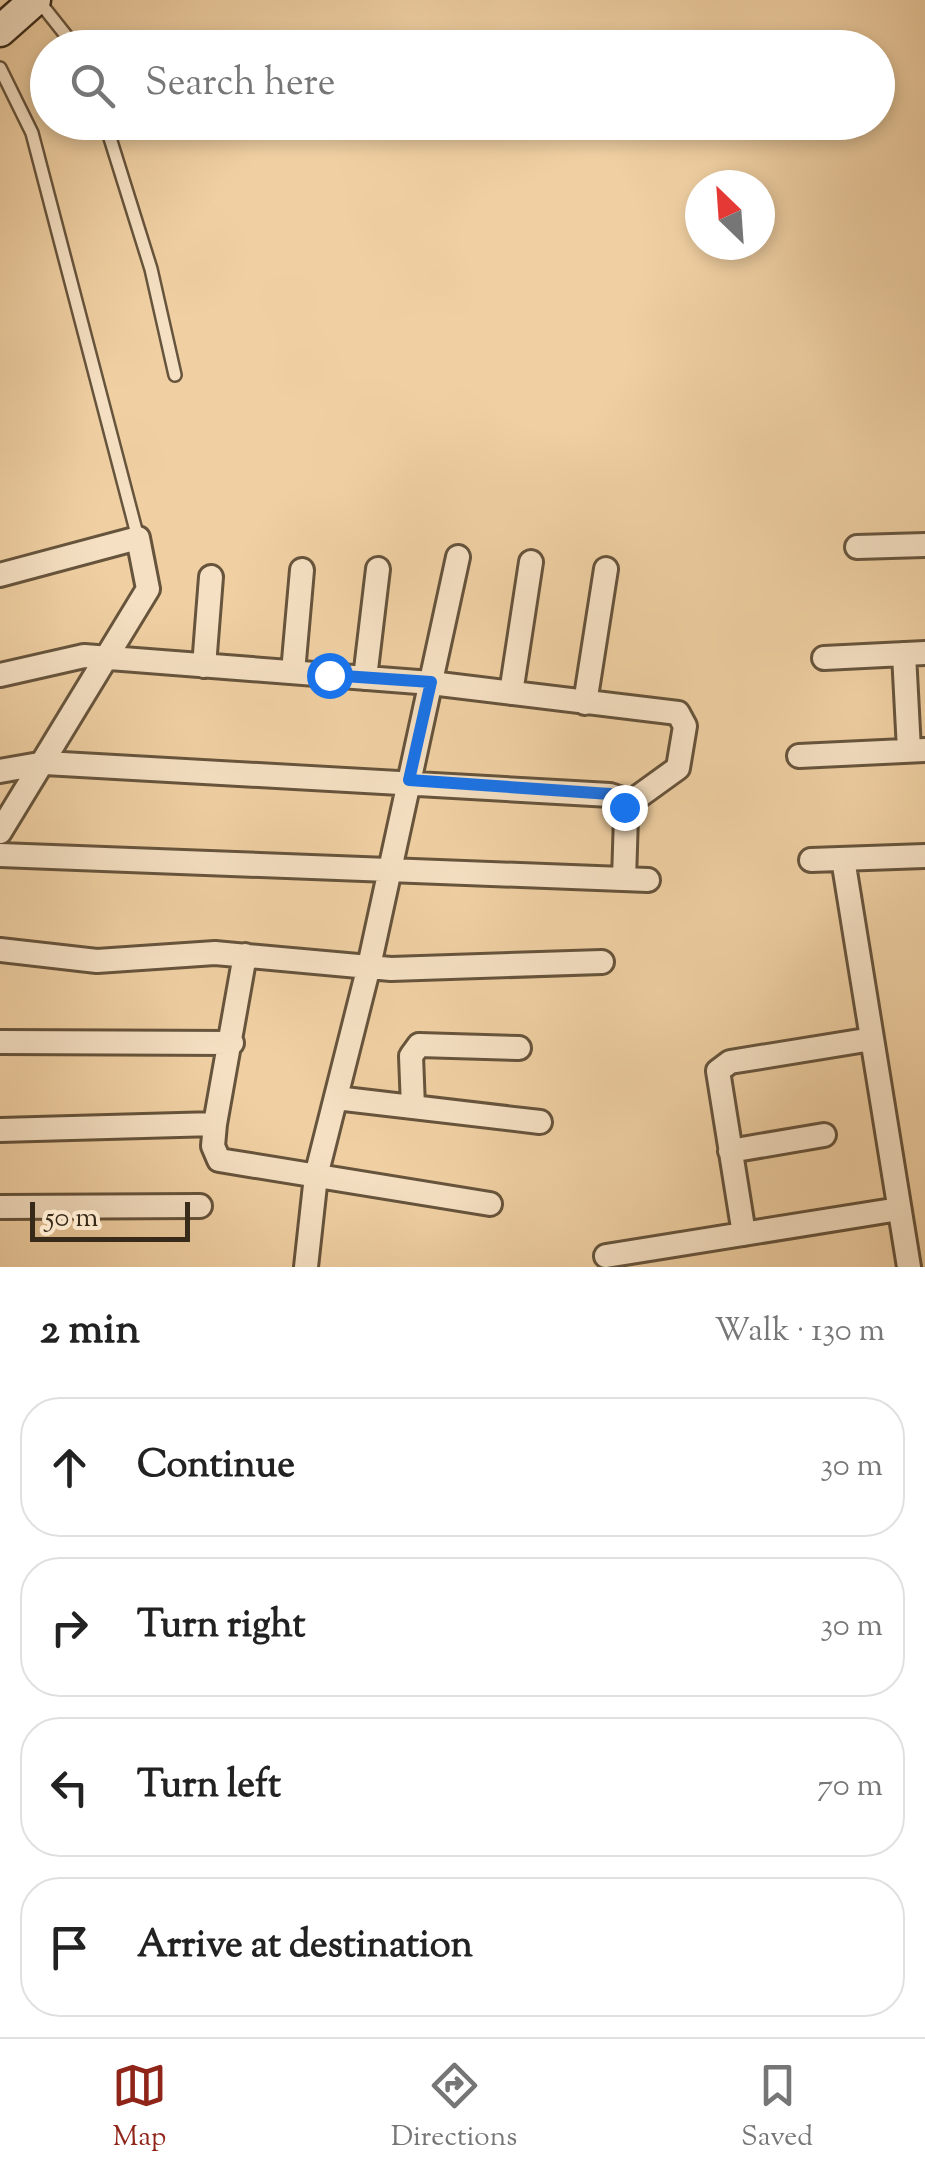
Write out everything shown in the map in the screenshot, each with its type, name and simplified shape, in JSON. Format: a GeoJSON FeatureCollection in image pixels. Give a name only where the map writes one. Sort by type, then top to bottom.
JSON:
{"type":"FeatureCollection","features":[{"type":"Feature","properties":{"kind":"street"},"geometry":{"type":"LineString","coordinates":[[0,31],[36,0]]}},
{"type":"Feature","properties":{"kind":"street"},"geometry":{"type":"LineString","coordinates":[[0,576],[138,538],[148,589],[0,832]]}},
{"type":"Feature","properties":{"kind":"street"},"geometry":{"type":"LineString","coordinates":[[857,547],[925,545]]}},
{"type":"Feature","properties":{"kind":"street"},"geometry":{"type":"LineString","coordinates":[[306,1267],[316,1176],[369,966],[458,557]]}},
{"type":"Feature","properties":{"kind":"street"},"geometry":{"type":"LineString","coordinates":[[512,693],[531,562]]}},
{"type":"Feature","properties":{"kind":"street"},"geometry":{"type":"LineString","coordinates":[[585,703],[606,569]]}},
{"type":"Feature","properties":{"kind":"street"},"geometry":{"type":"LineString","coordinates":[[293,672],[302,570]]}},
{"type":"Feature","properties":{"kind":"street"},"geometry":{"type":"LineString","coordinates":[[365,678],[378,570]]}},
{"type":"Feature","properties":{"kind":"street"},"geometry":{"type":"LineString","coordinates":[[204,666],[210,577]]}},
{"type":"Feature","properties":{"kind":"street"},"geometry":{"type":"LineString","coordinates":[[799,756],[917,750],[914,654],[824,658]]}},
{"type":"Feature","properties":{"kind":"street"},"geometry":{"type":"LineString","coordinates":[[0,675],[69,658],[108,658],[431,682],[672,711],[683,719],[678,768],[624,807]]}},
{"type":"Feature","properties":{"kind":"street"},"geometry":{"type":"LineString","coordinates":[[0,771],[45,763],[610,794],[624,807],[636,880],[0,855]]}},
{"type":"Feature","properties":{"kind":"street"},"geometry":{"type":"LineString","coordinates":[[811,860],[925,856]]}},
{"type":"Feature","properties":{"kind":"street"},"geometry":{"type":"LineString","coordinates":[[843,859],[909,1267]]}},
{"type":"Feature","properties":{"kind":"street"},"geometry":{"type":"LineString","coordinates":[[0,950],[97,962],[244,956],[416,969],[602,962]]}},
{"type":"Feature","properties":{"kind":"street"},"geometry":{"type":"LineString","coordinates":[[244,956],[215,1124],[213,1146],[219,1160],[490,1204]]}},
{"type":"Feature","properties":{"kind":"street"},"geometry":{"type":"LineString","coordinates":[[744,1234],[718,1078],[723,1065],[872,1039]]}},
{"type":"Feature","properties":{"kind":"street"},"geometry":{"type":"LineString","coordinates":[[0,1042],[232,1043]]}},
{"type":"Feature","properties":{"kind":"street"},"geometry":{"type":"LineString","coordinates":[[413,1106],[412,1056],[419,1045],[519,1048]]}},
{"type":"Feature","properties":{"kind":"street"},"geometry":{"type":"LineString","coordinates":[[336,1098],[540,1122]]}},
{"type":"Feature","properties":{"kind":"street"},"geometry":{"type":"LineString","coordinates":[[0,1130],[215,1124]]}},
{"type":"Feature","properties":{"kind":"street"},"geometry":{"type":"LineString","coordinates":[[730,1151],[824,1135]]}},
{"type":"Feature","properties":{"kind":"street"},"geometry":{"type":"LineString","coordinates":[[0,1207],[200,1206]]}},
{"type":"Feature","properties":{"kind":"street"},"geometry":{"type":"LineString","coordinates":[[606,1256],[899,1209]]}},
{"type":"Feature","properties":{"kind":"lane"},"geometry":{"type":"LineString","coordinates":[[36,0],[64,30]]}},
{"type":"Feature","properties":{"kind":"lane"},"geometry":{"type":"LineString","coordinates":[[2,73],[30,129]]}},
{"type":"Feature","properties":{"kind":"lane"},"geometry":{"type":"LineString","coordinates":[[34,140],[138,538]]}},
{"type":"Feature","properties":{"kind":"lane"},"geometry":{"type":"LineString","coordinates":[[111,140],[151,269],[175,375]]}},
{"type":"Feature","properties":{"kind":"route"},"geometry":{"type":"LineString","coordinates":[[329,675],[431,682],[409,780],[610,794],[619,798],[624,807]]}}]}
